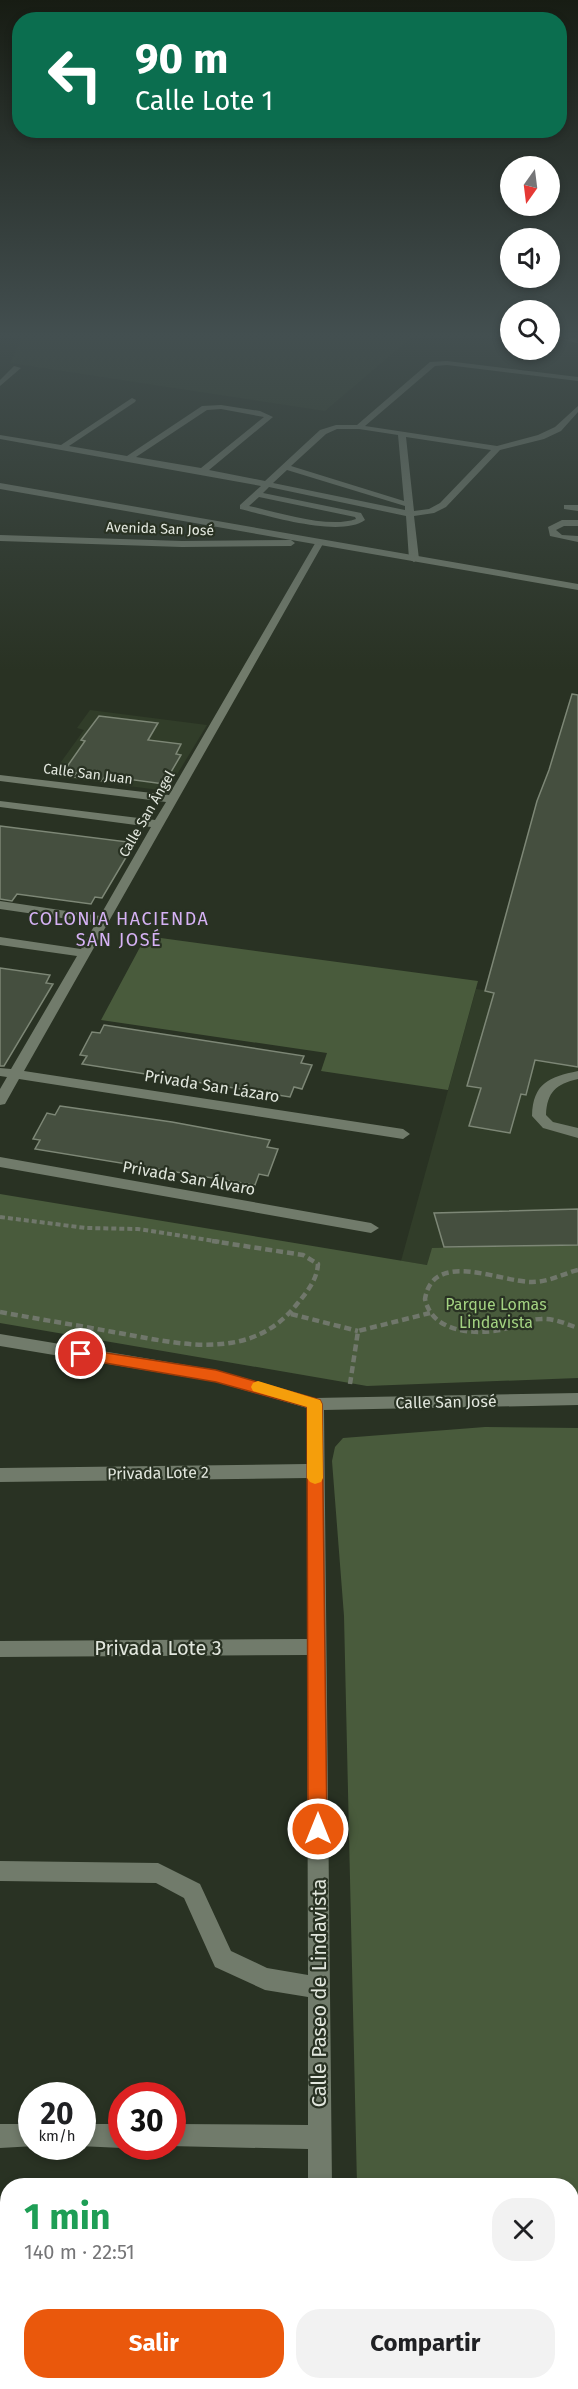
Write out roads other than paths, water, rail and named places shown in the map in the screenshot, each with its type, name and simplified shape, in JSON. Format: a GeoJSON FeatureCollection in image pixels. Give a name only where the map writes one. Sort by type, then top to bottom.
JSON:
{"type":"FeatureCollection","features":[{"type":"Feature","properties":{"kind":"street"},"geometry":{"type":"LineString","coordinates":[[71,448],[431,511],[443,505],[497,448]]}},
{"type":"Feature","properties":{"kind":"street"},"geometry":{"type":"LineString","coordinates":[[129,459],[145,448]]}},
{"type":"Feature","properties":{"kind":"street"},"geometry":{"type":"LineString","coordinates":[[203,471],[231,448]]}},
{"type":"Feature","properties":{"kind":"street"},"geometry":{"type":"LineString","coordinates":[[257,494],[358,515],[361,520],[354,524],[335,525],[243,507],[306,448]]}},
{"type":"Feature","properties":{"kind":"street"},"geometry":{"type":"LineString","coordinates":[[403,448],[414,559]]}},
{"type":"Feature","properties":{"kind":"street"},"geometry":{"type":"LineString","coordinates":[[286,467],[409,509]]}},
{"type":"Feature","properties":{"kind":"street","name":"Avenida San José"},"geometry":{"type":"LineString","coordinates":[[0,486],[578,587]]}},
{"type":"Feature","properties":{"kind":"street"},"geometry":{"type":"LineString","coordinates":[[567,507],[578,508]]}},
{"type":"Feature","properties":{"kind":"street"},"geometry":{"type":"LineString","coordinates":[[578,523],[562,523],[551,529],[553,534],[560,537],[578,539]]}},
{"type":"Feature","properties":{"kind":"street","name":"Avenida San José"},"geometry":{"type":"LineString","coordinates":[[0,537],[231,545],[320,542]]}},
{"type":"Feature","properties":{"kind":"street","name":"Calle San Ángel"},"geometry":{"type":"LineString","coordinates":[[0,1101],[320,542]]}},
{"type":"Feature","properties":{"kind":"street","name":"Calle San Juan"},"geometry":{"type":"LineString","coordinates":[[0,778],[172,799]]}},
{"type":"Feature","properties":{"kind":"street"},"geometry":{"type":"LineString","coordinates":[[0,804],[158,824]]}},
{"type":"Feature","properties":{"kind":"street"},"geometry":{"type":"LineString","coordinates":[[0,905],[103,920]]}},
{"type":"Feature","properties":{"kind":"street"},"geometry":{"type":"LineString","coordinates":[[0,941],[84,953]]}},
{"type":"Feature","properties":{"kind":"street","name":"Privada San Lázaro"},"geometry":{"type":"LineString","coordinates":[[0,1072],[403,1134]]}},
{"type":"Feature","properties":{"kind":"street"},"geometry":{"type":"LineString","coordinates":[[578,1075],[556,1079],[546,1088],[539,1106],[539,1116],[548,1125],[578,1132]]}},
{"type":"Feature","properties":{"kind":"street","name":"Privada San Álvaro"},"geometry":{"type":"LineString","coordinates":[[0,1162],[371,1228]]}},
{"type":"Feature","properties":{"kind":"street","name":"Calle San José"},"geometry":{"type":"LineString","coordinates":[[0,1340],[216,1376],[315,1404],[578,1399]]}},
{"type":"Feature","properties":{"kind":"street","name":"Calle Paseo de Lindavista"},"geometry":{"type":"LineString","coordinates":[[315,1404],[320,2178]]}},
{"type":"Feature","properties":{"kind":"street","name":"Privada Lote 2"},"geometry":{"type":"LineString","coordinates":[[0,1475],[315,1471]]}},
{"type":"Feature","properties":{"kind":"street","name":"Privada Lote 3"},"geometry":{"type":"LineString","coordinates":[[0,1649],[316,1647]]}},
{"type":"Feature","properties":{"kind":"street"},"geometry":{"type":"LineString","coordinates":[[0,1871],[158,1873],[192,1891],[223,1959],[265,1979],[319,1988]]}},
{"type":"Feature","properties":{"kind":"street"},"geometry":{"type":"LineString","coordinates":[[0,2136],[18,2136]]}},
{"type":"Feature","properties":{"kind":"street"},"geometry":{"type":"LineString","coordinates":[[186,2136],[320,2137]]}},
{"type":"Feature","properties":{"kind":"district","name":"COLONIA HACIENDA SAN JOSÉ"},"geometry":{"type":"Point","coordinates":[119,929]}},
{"type":"Feature","properties":{"kind":"park label","name":"Parque Lomas Lindavista"},"geometry":{"type":"Point","coordinates":[496,1313]}}]}
